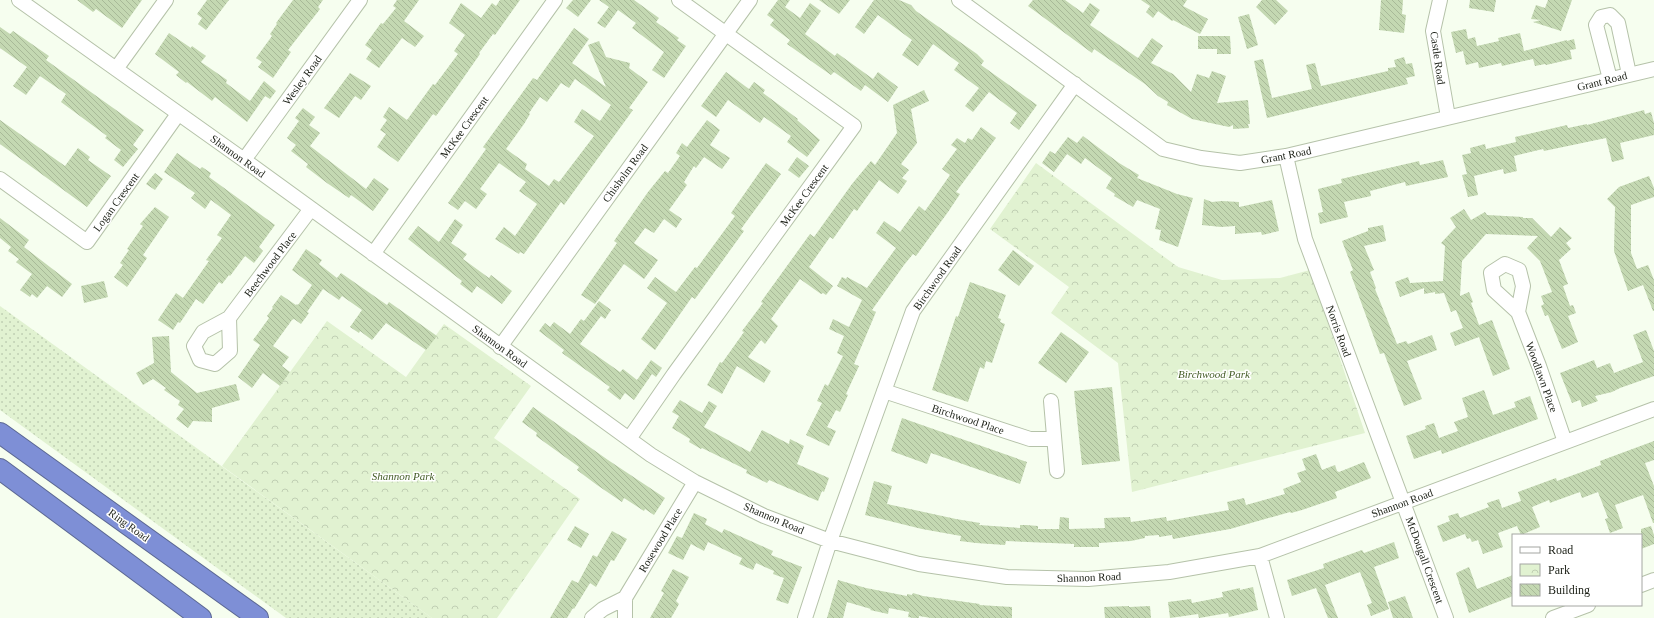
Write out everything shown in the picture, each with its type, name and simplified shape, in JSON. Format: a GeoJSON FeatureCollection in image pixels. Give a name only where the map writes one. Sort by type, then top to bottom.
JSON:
{"type":"FeatureCollection","features":[{"type":"Feature","properties":{"kind":"highway","name":"Ring Road"},"geometry":{"type":"LineString","coordinates":[[3,435],[258,618]]}},
{"type":"Feature","properties":{"kind":"highway"},"geometry":{"type":"LineString","coordinates":[[0,469],[201,618]]}},
{"type":"Feature","properties":{"kind":"street","name":"Shannon Road"},"geometry":{"type":"LineString","coordinates":[[19,0],[244,160],[310,210],[629,440],[695,482],[764,516],[830,541],[919,564],[1007,577],[1088,579],[1168,572],[1260,556],[1654,409]]}},
{"type":"Feature","properties":{"kind":"street"},"geometry":{"type":"LineString","coordinates":[[116,70],[166,0]]}},
{"type":"Feature","properties":{"kind":"street","name":"Wesley Road"},"geometry":{"type":"LineString","coordinates":[[244,160],[360,0]]}},
{"type":"Feature","properties":{"kind":"street","name":"McKee Crescent"},"geometry":{"type":"LineString","coordinates":[[373,254],[555,0]]}},
{"type":"Feature","properties":{"kind":"street","name":"McKee Crescent"},"geometry":{"type":"LineString","coordinates":[[629,440],[674,374],[854,126],[679,0]]}},
{"type":"Feature","properties":{"kind":"street","name":"Chisholm Road"},"geometry":{"type":"LineString","coordinates":[[500,347],[750,0]]}},
{"type":"Feature","properties":{"kind":"street","name":"Grant Road"},"geometry":{"type":"LineString","coordinates":[[960,0],[1163,149],[1201,158],[1240,163],[1286,156],[1654,69]]}},
{"type":"Feature","properties":{"kind":"street","name":"Castle Road"},"geometry":{"type":"LineString","coordinates":[[1440,0],[1433,32],[1448,117]]}},
{"type":"Feature","properties":{"kind":"street"},"geometry":{"type":"LineString","coordinates":[[1610,79],[1596,25],[1601,17],[1610,15],[1618,23],[1629,74]]}},
{"type":"Feature","properties":{"kind":"street","name":"Birchwood Road"},"geometry":{"type":"LineString","coordinates":[[805,618],[830,541],[912,311],[1074,84]]}},
{"type":"Feature","properties":{"kind":"street","name":"Logan Crescent"},"geometry":{"type":"LineString","coordinates":[[0,179],[87,242],[178,114]]}},
{"type":"Feature","properties":{"kind":"street","name":"Norris Road"},"geometry":{"type":"LineString","coordinates":[[1286,156],[1305,239],[1404,502]]}},
{"type":"Feature","properties":{"kind":"street","name":"Beechwood Place"},"geometry":{"type":"LineString","coordinates":[[229,318],[310,210]]}},
{"type":"Feature","properties":{"kind":"street","name":"Woodlawn Place"},"geometry":{"type":"LineString","coordinates":[[1518,312],[1539,366],[1565,442]]}},
{"type":"Feature","properties":{"kind":"street","name":"Birchwood Place"},"geometry":{"type":"LineString","coordinates":[[884,391],[1030,439],[1054,438]]}},
{"type":"Feature","properties":{"kind":"street"},"geometry":{"type":"LineString","coordinates":[[1051,401],[1057,471]]}},
{"type":"Feature","properties":{"kind":"street","name":"Rosewood Place"},"geometry":{"type":"LineString","coordinates":[[624,598],[695,482]]}},
{"type":"Feature","properties":{"kind":"street","name":"McDougall Crescent"},"geometry":{"type":"LineString","coordinates":[[1404,502],[1446,618]]}},
{"type":"Feature","properties":{"kind":"street"},"geometry":{"type":"LineString","coordinates":[[1260,556],[1277,618]]}},
{"type":"Feature","properties":{"kind":"street"},"geometry":{"type":"LineString","coordinates":[[1642,585],[1654,580]]}},
{"type":"Feature","properties":{"kind":"street"},"geometry":{"type":"LineString","coordinates":[[592,618],[603,609],[624,598],[626,618]]}},
{"type":"Feature","properties":{"kind":"street"},"geometry":{"type":"LineString","coordinates":[[1553,618],[1585,606]]}},
{"type":"Feature","properties":{"kind":"green space","name":"Birchwood Park"},"geometry":{"type":"Polygon","coordinates":[[[1036,163],[1178,267],[1222,280],[1280,278],[1310,270],[1365,433],[1132,492],[1118,363],[1051,313],[1069,287],[990,229],[1036,163]]]}},
{"type":"Feature","properties":{"kind":"green space"},"geometry":{"type":"Polygon","coordinates":[[[0,306],[432,618],[286,618],[0,410],[0,306]]]}},
{"type":"Feature","properties":{"kind":"green space","name":"Shannon Park"},"geometry":{"type":"Polygon","coordinates":[[[327,321],[406,377],[444,324],[531,386],[494,438],[580,499],[497,618],[432,618],[222,466],[327,321]]]}},
{"type":"Feature","properties":{"kind":"building"},"geometry":{"type":"Polygon","coordinates":[[[77,0],[142,0],[122,28],[96,9],[93,12],[77,0]]]}},
{"type":"Feature","properties":{"kind":"building"},"geometry":{"type":"Polygon","coordinates":[[[207,0],[229,0],[206,30],[198,24],[202,18],[197,14],[207,0]]]}},
{"type":"Feature","properties":{"kind":"building"},"geometry":{"type":"Polygon","coordinates":[[[293,0],[323,0],[318,7],[320,9],[288,50],[291,52],[273,78],[258,67],[262,62],[256,58],[272,36],[270,34],[277,24],[276,23],[293,0]]]}},
{"type":"Feature","properties":{"kind":"building"},"geometry":{"type":"Polygon","coordinates":[[[397,0],[419,0],[404,21],[424,36],[415,47],[402,38],[379,68],[366,59],[372,50],[365,45],[381,23],[383,24],[396,8],[393,6],[397,0]]]}},
{"type":"Feature","properties":{"kind":"building"},"geometry":{"type":"Polygon","coordinates":[[[500,0],[520,0],[495,35],[493,34],[479,53],[480,54],[436,116],[433,114],[398,162],[377,147],[386,134],[380,130],[387,120],[383,117],[389,107],[407,120],[433,84],[435,85],[458,54],[454,51],[465,35],[449,23],[461,3],[481,18],[492,3],[496,6],[500,0]]]}},
{"type":"Feature","properties":{"kind":"building"},"geometry":{"type":"Polygon","coordinates":[[[573,0],[591,0],[578,17],[566,8],[573,0]]]}},
{"type":"Feature","properties":{"kind":"building"},"geometry":{"type":"Polygon","coordinates":[[[599,0],[634,0],[659,18],[656,22],[679,38],[677,40],[686,46],[664,78],[652,70],[664,52],[632,28],[636,23],[618,10],[605,28],[597,23],[609,7],[599,0]]]}},
{"type":"Feature","properties":{"kind":"building"},"geometry":{"type":"Polygon","coordinates":[[[778,0],[790,0],[785,7],[800,18],[810,3],[821,11],[805,34],[835,56],[837,53],[873,79],[878,72],[898,87],[888,102],[865,85],[861,91],[834,72],[831,75],[787,44],[790,40],[770,25],[774,20],[767,15],[778,0]]]}},
{"type":"Feature","properties":{"kind":"building"},"geometry":{"type":"Polygon","coordinates":[[[819,0],[850,0],[839,14],[819,0]]]}},
{"type":"Feature","properties":{"kind":"building"},"geometry":{"type":"Polygon","coordinates":[[[874,0],[899,0],[911,5],[916,11],[977,54],[984,61],[981,65],[1037,105],[1019,130],[1010,123],[1017,113],[989,92],[973,112],[965,106],[979,88],[954,70],[959,63],[933,44],[918,66],[902,55],[912,40],[878,15],[864,34],[855,27],[874,0]]]}},
{"type":"Feature","properties":{"kind":"building"},"geometry":{"type":"Polygon","coordinates":[[[1033,0],[1065,0],[1083,13],[1090,3],[1100,10],[1090,25],[1138,58],[1152,38],[1163,46],[1151,63],[1173,74],[1191,92],[1197,74],[1209,78],[1212,71],[1226,76],[1217,103],[1248,100],[1249,128],[1233,129],[1233,125],[1229,127],[1192,119],[1167,105],[1168,102],[1158,96],[1145,84],[1094,49],[1092,53],[1028,6],[1033,0]]]}},
{"type":"Feature","properties":{"kind":"building"},"geometry":{"type":"Polygon","coordinates":[[[1141,0],[1187,0],[1183,6],[1208,19],[1200,34],[1173,20],[1172,21],[1158,11],[1153,18],[1146,12],[1150,6],[1141,0]]]}},
{"type":"Feature","properties":{"kind":"building"},"geometry":{"type":"Polygon","coordinates":[[[1262,0],[1276,0],[1288,11],[1275,25],[1256,7],[1262,0]]]}},
{"type":"Feature","properties":{"kind":"building"},"geometry":{"type":"Polygon","coordinates":[[[1381,0],[1403,0],[1402,14],[1406,15],[1404,33],[1379,30],[1381,0]]]}},
{"type":"Feature","properties":{"kind":"building"},"geometry":{"type":"Polygon","coordinates":[[[1470,0],[1496,0],[1494,12],[1469,8],[1470,0]]]}},
{"type":"Feature","properties":{"kind":"building"},"geometry":{"type":"Polygon","coordinates":[[[1548,0],[1572,0],[1561,31],[1533,22],[1541,20],[1531,19],[1536,5],[1545,8],[1548,0]]]}},
{"type":"Feature","properties":{"kind":"building"},"geometry":{"type":"Polygon","coordinates":[[[1249,14],[1258,45],[1247,49],[1238,17],[1249,14]]]}},
{"type":"Feature","properties":{"kind":"building"},"geometry":{"type":"Polygon","coordinates":[[[0,27],[10,34],[13,31],[49,56],[46,60],[144,130],[133,145],[138,149],[123,167],[114,160],[121,150],[105,138],[107,136],[61,102],[66,94],[40,76],[26,95],[13,86],[27,67],[0,48],[0,27]]]}},
{"type":"Feature","properties":{"kind":"building"},"geometry":{"type":"Polygon","coordinates":[[[574,28],[589,39],[572,63],[606,87],[588,45],[599,41],[606,57],[630,63],[629,68],[648,82],[629,108],[633,110],[564,205],[561,202],[524,254],[520,252],[519,254],[495,239],[504,227],[515,236],[537,204],[519,191],[526,182],[499,163],[480,189],[487,194],[476,209],[465,201],[458,210],[448,203],[486,149],[483,147],[533,78],[537,80],[574,28]],[[575,79],[569,88],[561,83],[547,102],[540,97],[529,113],[530,114],[524,124],[506,149],[527,164],[525,169],[549,186],[554,179],[559,182],[594,136],[574,122],[582,109],[600,121],[611,105],[575,79]]]}},
{"type":"Feature","properties":{"kind":"building"},"geometry":{"type":"Polygon","coordinates":[[[1466,29],[1468,39],[1475,37],[1477,46],[1499,41],[1498,38],[1520,33],[1524,51],[1574,39],[1576,49],[1570,50],[1572,59],[1546,65],[1535,66],[1533,59],[1502,66],[1501,63],[1479,68],[1478,62],[1466,65],[1463,51],[1456,53],[1451,32],[1466,29]]]}},
{"type":"Feature","properties":{"kind":"building"},"geometry":{"type":"Polygon","coordinates":[[[169,33],[206,56],[201,62],[227,80],[226,83],[250,101],[264,81],[276,91],[270,99],[265,96],[247,122],[215,97],[212,101],[187,82],[186,83],[176,75],[179,72],[155,54],[169,33]]]}},
{"type":"Feature","properties":{"kind":"building"},"geometry":{"type":"Polygon","coordinates":[[[1198,36],[1230,36],[1231,54],[1217,54],[1217,49],[1198,49],[1198,36]]]}},
{"type":"Feature","properties":{"kind":"building"},"geometry":{"type":"Polygon","coordinates":[[[1404,57],[1406,64],[1412,63],[1415,76],[1406,78],[1408,84],[1267,118],[1254,61],[1263,59],[1272,98],[1312,89],[1306,65],[1315,63],[1321,86],[1388,71],[1388,68],[1396,67],[1394,60],[1404,57]]]}},
{"type":"Feature","properties":{"kind":"building"},"geometry":{"type":"Polygon","coordinates":[[[726,72],[749,89],[754,82],[765,90],[763,93],[798,119],[797,120],[820,140],[807,157],[787,142],[791,136],[764,117],[760,123],[728,100],[716,117],[701,106],[726,72]]]}},
{"type":"Feature","properties":{"kind":"building"},"geometry":{"type":"Polygon","coordinates":[[[350,73],[371,86],[361,100],[355,96],[339,118],[324,108],[350,73]]]}},
{"type":"Feature","properties":{"kind":"building"},"geometry":{"type":"Polygon","coordinates":[[[924,90],[929,101],[911,109],[917,143],[901,164],[909,170],[902,178],[907,181],[898,194],[879,180],[857,211],[854,209],[833,239],[830,237],[809,267],[833,286],[826,295],[823,293],[821,294],[800,279],[771,319],[778,326],[765,344],[761,340],[748,357],[771,371],[764,383],[737,366],[722,394],[707,385],[720,362],[722,363],[744,332],[742,331],[763,303],[761,302],[810,234],[814,237],[852,184],[871,161],[875,165],[897,133],[893,105],[924,90]]]}},
{"type":"Feature","properties":{"kind":"building"},"geometry":{"type":"Polygon","coordinates":[[[303,108],[315,117],[309,125],[320,133],[310,146],[366,189],[374,178],[389,189],[373,211],[351,195],[349,198],[327,183],[306,167],[308,164],[291,151],[296,145],[287,138],[299,121],[295,118],[303,108]]]}},
{"type":"Feature","properties":{"kind":"building"},"geometry":{"type":"Polygon","coordinates":[[[1644,110],[1645,114],[1651,112],[1654,123],[1654,135],[1620,143],[1624,159],[1612,162],[1606,138],[1544,151],[1543,149],[1514,156],[1517,171],[1504,174],[1503,169],[1474,176],[1478,195],[1468,197],[1462,175],[1467,174],[1462,155],[1471,153],[1470,148],[1485,144],[1486,149],[1516,142],[1515,137],[1567,125],[1568,128],[1587,125],[1644,110]]]}},
{"type":"Feature","properties":{"kind":"building"},"geometry":{"type":"Polygon","coordinates":[[[0,120],[65,166],[78,148],[90,157],[88,160],[111,176],[87,207],[0,144],[0,120]]]}},
{"type":"Feature","properties":{"kind":"building"},"geometry":{"type":"Polygon","coordinates":[[[707,120],[720,130],[710,145],[730,158],[722,169],[704,157],[696,168],[694,166],[684,182],[687,185],[669,210],[682,219],[676,228],[664,219],[654,233],[645,228],[634,243],[658,260],[644,279],[624,264],[595,304],[581,295],[617,243],[614,241],[648,192],[665,171],[668,173],[680,156],[676,153],[682,143],[687,147],[707,120]]]}},
{"type":"Feature","properties":{"kind":"building"},"geometry":{"type":"Polygon","coordinates":[[[981,127],[996,138],[956,192],[960,194],[948,212],[916,256],[913,254],[904,265],[872,310],[876,312],[854,364],[859,366],[846,394],[848,395],[840,412],[836,410],[827,427],[836,431],[829,446],[806,435],[822,403],[817,401],[825,384],[828,386],[843,356],[837,353],[844,336],[829,329],[833,319],[849,327],[862,300],[837,286],[842,277],[846,279],[847,277],[867,288],[896,248],[876,233],[884,221],[900,232],[919,206],[925,211],[950,175],[942,169],[957,149],[951,145],[957,138],[965,143],[968,138],[972,140],[981,127]]]}},
{"type":"Feature","properties":{"kind":"building"},"geometry":{"type":"Polygon","coordinates":[[[1083,136],[1119,163],[1139,175],[1137,178],[1177,194],[1193,198],[1178,247],[1159,240],[1161,230],[1155,229],[1160,209],[1137,200],[1133,207],[1114,196],[1115,194],[1106,188],[1112,178],[1085,158],[1081,164],[1067,154],[1054,172],[1042,163],[1050,151],[1055,154],[1068,137],[1077,143],[1083,136]]]}},
{"type":"Feature","properties":{"kind":"building"},"geometry":{"type":"Polygon","coordinates":[[[177,153],[200,169],[202,167],[211,173],[209,177],[275,225],[259,247],[263,251],[254,263],[245,256],[222,284],[219,282],[203,304],[196,299],[180,323],[178,322],[173,330],[158,320],[176,293],[183,298],[209,261],[206,260],[222,238],[217,235],[231,215],[211,200],[205,209],[191,198],[195,193],[164,172],[177,153]]]}},
{"type":"Feature","properties":{"kind":"building"},"geometry":{"type":"Polygon","coordinates":[[[797,157],[809,166],[799,178],[788,170],[797,157]]]}},
{"type":"Feature","properties":{"kind":"building"},"geometry":{"type":"Polygon","coordinates":[[[1443,160],[1448,177],[1406,186],[1405,182],[1370,191],[1371,196],[1344,202],[1348,217],[1320,224],[1318,213],[1323,212],[1318,189],[1342,183],[1341,179],[1419,161],[1420,165],[1443,160]]]}},
{"type":"Feature","properties":{"kind":"building"},"geometry":{"type":"Polygon","coordinates":[[[766,163],[781,174],[741,229],[744,231],[695,299],[692,297],[655,350],[641,339],[667,303],[647,288],[655,277],[676,292],[695,267],[697,268],[735,216],[731,213],[766,163]]]}},
{"type":"Feature","properties":{"kind":"building"},"geometry":{"type":"Polygon","coordinates":[[[155,173],[163,179],[155,190],[146,184],[155,173]]]}},
{"type":"Feature","properties":{"kind":"building"},"geometry":{"type":"Polygon","coordinates":[[[1649,176],[1654,188],[1654,197],[1631,205],[1631,253],[1637,269],[1648,265],[1654,280],[1654,311],[1643,285],[1628,291],[1614,251],[1615,207],[1607,199],[1619,187],[1649,176]]]}},
{"type":"Feature","properties":{"kind":"building"},"geometry":{"type":"Polygon","coordinates":[[[1204,199],[1212,202],[1239,202],[1239,207],[1272,200],[1279,231],[1262,235],[1261,232],[1235,234],[1235,226],[1221,227],[1202,225],[1204,199]]]}},
{"type":"Feature","properties":{"kind":"building"},"geometry":{"type":"Polygon","coordinates":[[[155,207],[169,217],[143,255],[147,258],[127,287],[114,277],[123,265],[120,263],[129,250],[127,249],[143,226],[140,224],[155,207]]]}},
{"type":"Feature","properties":{"kind":"building"},"geometry":{"type":"Polygon","coordinates":[[[1464,209],[1471,220],[1485,212],[1487,215],[1532,218],[1551,237],[1560,227],[1572,238],[1566,243],[1571,249],[1559,260],[1568,284],[1563,286],[1570,306],[1573,305],[1576,313],[1568,316],[1578,342],[1562,349],[1548,315],[1545,316],[1541,306],[1544,304],[1541,296],[1552,292],[1540,261],[1527,248],[1538,236],[1486,234],[1462,261],[1460,296],[1469,292],[1473,302],[1471,303],[1479,325],[1492,320],[1510,369],[1493,376],[1479,337],[1455,346],[1450,333],[1463,328],[1456,310],[1451,312],[1444,293],[1435,294],[1435,292],[1424,294],[1424,288],[1400,297],[1395,282],[1408,277],[1410,283],[1443,281],[1445,246],[1441,243],[1456,227],[1450,218],[1464,209]]]}},
{"type":"Feature","properties":{"kind":"building"},"geometry":{"type":"Polygon","coordinates":[[[0,218],[29,240],[24,247],[72,284],[62,297],[47,286],[37,298],[32,294],[30,297],[20,290],[32,274],[16,262],[19,259],[8,251],[11,247],[0,238],[0,218]]]}},
{"type":"Feature","properties":{"kind":"building"},"geometry":{"type":"Polygon","coordinates":[[[455,219],[463,225],[451,243],[467,254],[463,259],[489,278],[491,275],[512,291],[502,304],[477,286],[472,293],[460,284],[462,281],[408,239],[418,226],[439,242],[455,219]]]}},
{"type":"Feature","properties":{"kind":"building"},"geometry":{"type":"Polygon","coordinates":[[[1383,225],[1386,241],[1364,246],[1374,270],[1370,272],[1376,288],[1375,289],[1397,344],[1406,341],[1408,344],[1432,335],[1437,350],[1407,361],[1422,399],[1404,406],[1384,353],[1380,354],[1350,272],[1353,270],[1342,241],[1368,231],[1368,228],[1383,225]]]}},
{"type":"Feature","properties":{"kind":"building"},"geometry":{"type":"Polygon","coordinates":[[[306,249],[322,260],[319,264],[337,278],[341,273],[387,305],[389,302],[437,336],[426,350],[386,323],[372,340],[360,331],[359,333],[350,327],[362,310],[342,296],[339,300],[323,289],[307,312],[309,313],[301,324],[294,319],[292,320],[273,346],[289,357],[282,366],[290,372],[280,386],[263,373],[252,388],[238,377],[260,345],[253,340],[269,318],[267,316],[273,308],[272,307],[281,295],[298,305],[312,285],[292,270],[306,249]]]}},
{"type":"Feature","properties":{"kind":"building"},"geometry":{"type":"Polygon","coordinates":[[[1013,250],[1034,266],[1019,286],[998,270],[1013,250]]]}},
{"type":"Feature","properties":{"kind":"building"},"geometry":{"type":"Polygon","coordinates":[[[104,281],[108,297],[84,303],[81,286],[104,281]]]}},
{"type":"Feature","properties":{"kind":"building"},"geometry":{"type":"Polygon","coordinates":[[[970,282],[1006,295],[998,318],[1001,319],[1000,322],[1005,324],[992,363],[986,361],[984,369],[980,367],[968,402],[932,390],[956,316],[958,317],[970,282]]]}},
{"type":"Feature","properties":{"kind":"building"},"geometry":{"type":"Polygon","coordinates":[[[599,301],[611,310],[605,319],[601,316],[580,344],[620,372],[623,369],[637,380],[651,360],[662,368],[656,377],[652,374],[634,400],[625,393],[620,400],[607,390],[610,387],[562,353],[564,350],[539,331],[545,323],[550,327],[554,322],[570,334],[581,319],[584,321],[599,301]]]}},
{"type":"Feature","properties":{"kind":"building"},"geometry":{"type":"Polygon","coordinates":[[[1646,330],[1654,351],[1654,376],[1612,392],[1595,396],[1598,401],[1582,407],[1580,400],[1572,403],[1560,373],[1594,360],[1597,368],[1610,363],[1614,373],[1643,362],[1633,335],[1646,330]]]}},
{"type":"Feature","properties":{"kind":"building"},"geometry":{"type":"Polygon","coordinates":[[[1061,332],[1089,352],[1066,383],[1038,363],[1061,332]]]}},
{"type":"Feature","properties":{"kind":"building"},"geometry":{"type":"Polygon","coordinates":[[[169,336],[171,372],[197,393],[236,384],[240,400],[212,408],[212,422],[193,421],[188,428],[176,419],[184,409],[178,405],[180,401],[164,390],[166,388],[153,379],[143,385],[136,373],[154,363],[152,337],[169,336]]]}},
{"type":"Feature","properties":{"kind":"building"},"geometry":{"type":"Polygon","coordinates":[[[1112,387],[1120,461],[1082,465],[1074,391],[1112,387]]]}},
{"type":"Feature","properties":{"kind":"building"},"geometry":{"type":"Polygon","coordinates":[[[1484,390],[1493,415],[1516,407],[1514,402],[1530,396],[1538,419],[1442,454],[1441,450],[1414,459],[1406,436],[1426,429],[1425,426],[1434,423],[1439,438],[1458,431],[1454,422],[1468,417],[1462,398],[1484,390]]]}},
{"type":"Feature","properties":{"kind":"building"},"geometry":{"type":"Polygon","coordinates":[[[680,400],[702,413],[709,401],[717,406],[704,427],[750,452],[762,430],[789,444],[790,439],[804,446],[797,464],[829,478],[824,492],[822,491],[818,501],[769,480],[767,483],[746,473],[747,470],[689,442],[690,439],[672,428],[679,416],[672,412],[680,400]]]}},
{"type":"Feature","properties":{"kind":"building"},"geometry":{"type":"Polygon","coordinates":[[[533,407],[665,498],[654,515],[645,509],[644,511],[624,498],[622,502],[577,470],[579,467],[536,436],[537,433],[522,422],[533,407]]]}},
{"type":"Feature","properties":{"kind":"building"},"geometry":{"type":"Polygon","coordinates":[[[902,418],[1027,462],[1020,484],[931,453],[927,464],[891,451],[902,418]]]}},
{"type":"Feature","properties":{"kind":"building"},"geometry":{"type":"Polygon","coordinates":[[[1654,441],[1654,460],[1645,463],[1654,486],[1654,523],[1643,495],[1615,505],[1623,528],[1610,533],[1605,519],[1608,518],[1598,492],[1582,498],[1580,492],[1550,503],[1549,500],[1532,507],[1540,527],[1523,534],[1521,534],[1517,526],[1498,533],[1503,547],[1483,554],[1478,540],[1472,542],[1470,538],[1467,539],[1465,534],[1443,542],[1437,526],[1450,521],[1448,516],[1458,513],[1460,518],[1489,507],[1487,503],[1499,499],[1502,508],[1521,501],[1518,492],[1556,478],[1557,481],[1601,465],[1600,461],[1654,441]]]}},
{"type":"Feature","properties":{"kind":"building"},"geometry":{"type":"Polygon","coordinates":[[[1316,454],[1322,470],[1335,465],[1337,471],[1339,472],[1364,462],[1371,478],[1335,492],[1337,498],[1302,510],[1230,529],[1173,539],[1172,535],[1159,537],[1159,535],[1145,536],[1145,538],[1131,541],[1099,543],[1099,547],[1074,547],[1074,544],[1006,541],[1005,545],[976,543],[960,541],[961,536],[922,529],[865,515],[874,481],[892,486],[887,504],[980,523],[979,525],[1020,528],[1020,525],[1026,525],[1038,526],[1038,529],[1059,529],[1060,517],[1069,518],[1069,529],[1105,528],[1104,518],[1130,517],[1131,522],[1166,517],[1167,521],[1229,510],[1227,502],[1244,498],[1246,505],[1285,494],[1283,489],[1301,482],[1297,473],[1306,470],[1302,459],[1316,454]]]}},
{"type":"Feature","properties":{"kind":"building"},"geometry":{"type":"Polygon","coordinates":[[[694,513],[707,519],[705,524],[722,533],[724,529],[773,551],[771,555],[802,567],[788,604],[776,600],[784,578],[773,574],[774,571],[756,563],[753,570],[739,564],[742,558],[708,542],[704,551],[691,544],[683,560],[668,553],[677,536],[682,538],[694,513]]]}},
{"type":"Feature","properties":{"kind":"building"},"geometry":{"type":"Polygon","coordinates":[[[575,526],[589,534],[581,548],[567,540],[575,526]]]}},
{"type":"Feature","properties":{"kind":"building"},"geometry":{"type":"Polygon","coordinates":[[[1651,526],[1654,535],[1654,544],[1642,549],[1641,529],[1651,526]]]}},
{"type":"Feature","properties":{"kind":"building"},"geometry":{"type":"Polygon","coordinates":[[[612,531],[627,539],[614,561],[611,560],[596,587],[590,583],[567,618],[550,618],[572,580],[578,583],[593,555],[597,557],[612,531]]]}},
{"type":"Feature","properties":{"kind":"building"},"geometry":{"type":"Polygon","coordinates":[[[1394,542],[1399,558],[1374,567],[1389,609],[1371,616],[1367,605],[1372,603],[1360,572],[1325,585],[1338,618],[1328,618],[1316,588],[1292,596],[1287,580],[1324,568],[1323,564],[1362,550],[1364,553],[1394,542]]]}},
{"type":"Feature","properties":{"kind":"building"},"geometry":{"type":"Polygon","coordinates":[[[1469,567],[1477,589],[1512,575],[1512,596],[1469,613],[1456,573],[1469,567]]]}},
{"type":"Feature","properties":{"kind":"building"},"geometry":{"type":"Polygon","coordinates":[[[673,569],[689,577],[676,601],[679,604],[671,618],[650,618],[664,593],[661,591],[673,569]]]}},
{"type":"Feature","properties":{"kind":"building"},"geometry":{"type":"Polygon","coordinates":[[[838,580],[866,588],[907,596],[907,594],[912,595],[913,593],[923,596],[980,604],[979,605],[1012,607],[1012,618],[931,618],[919,616],[919,618],[913,618],[908,617],[909,612],[889,608],[888,614],[870,610],[871,609],[847,602],[843,618],[827,618],[838,580]]]}},
{"type":"Feature","properties":{"kind":"building"},"geometry":{"type":"Polygon","coordinates":[[[1253,587],[1258,610],[1229,617],[1228,613],[1199,618],[1198,614],[1170,618],[1168,602],[1191,599],[1192,603],[1223,597],[1222,592],[1253,587]]]}},
{"type":"Feature","properties":{"kind":"building"},"geometry":{"type":"Polygon","coordinates":[[[1405,596],[1413,618],[1393,618],[1388,602],[1405,596]]]}},
{"type":"Feature","properties":{"kind":"building"},"geometry":{"type":"Polygon","coordinates":[[[1150,606],[1151,618],[1105,618],[1104,607],[1150,606]]]}}]}
